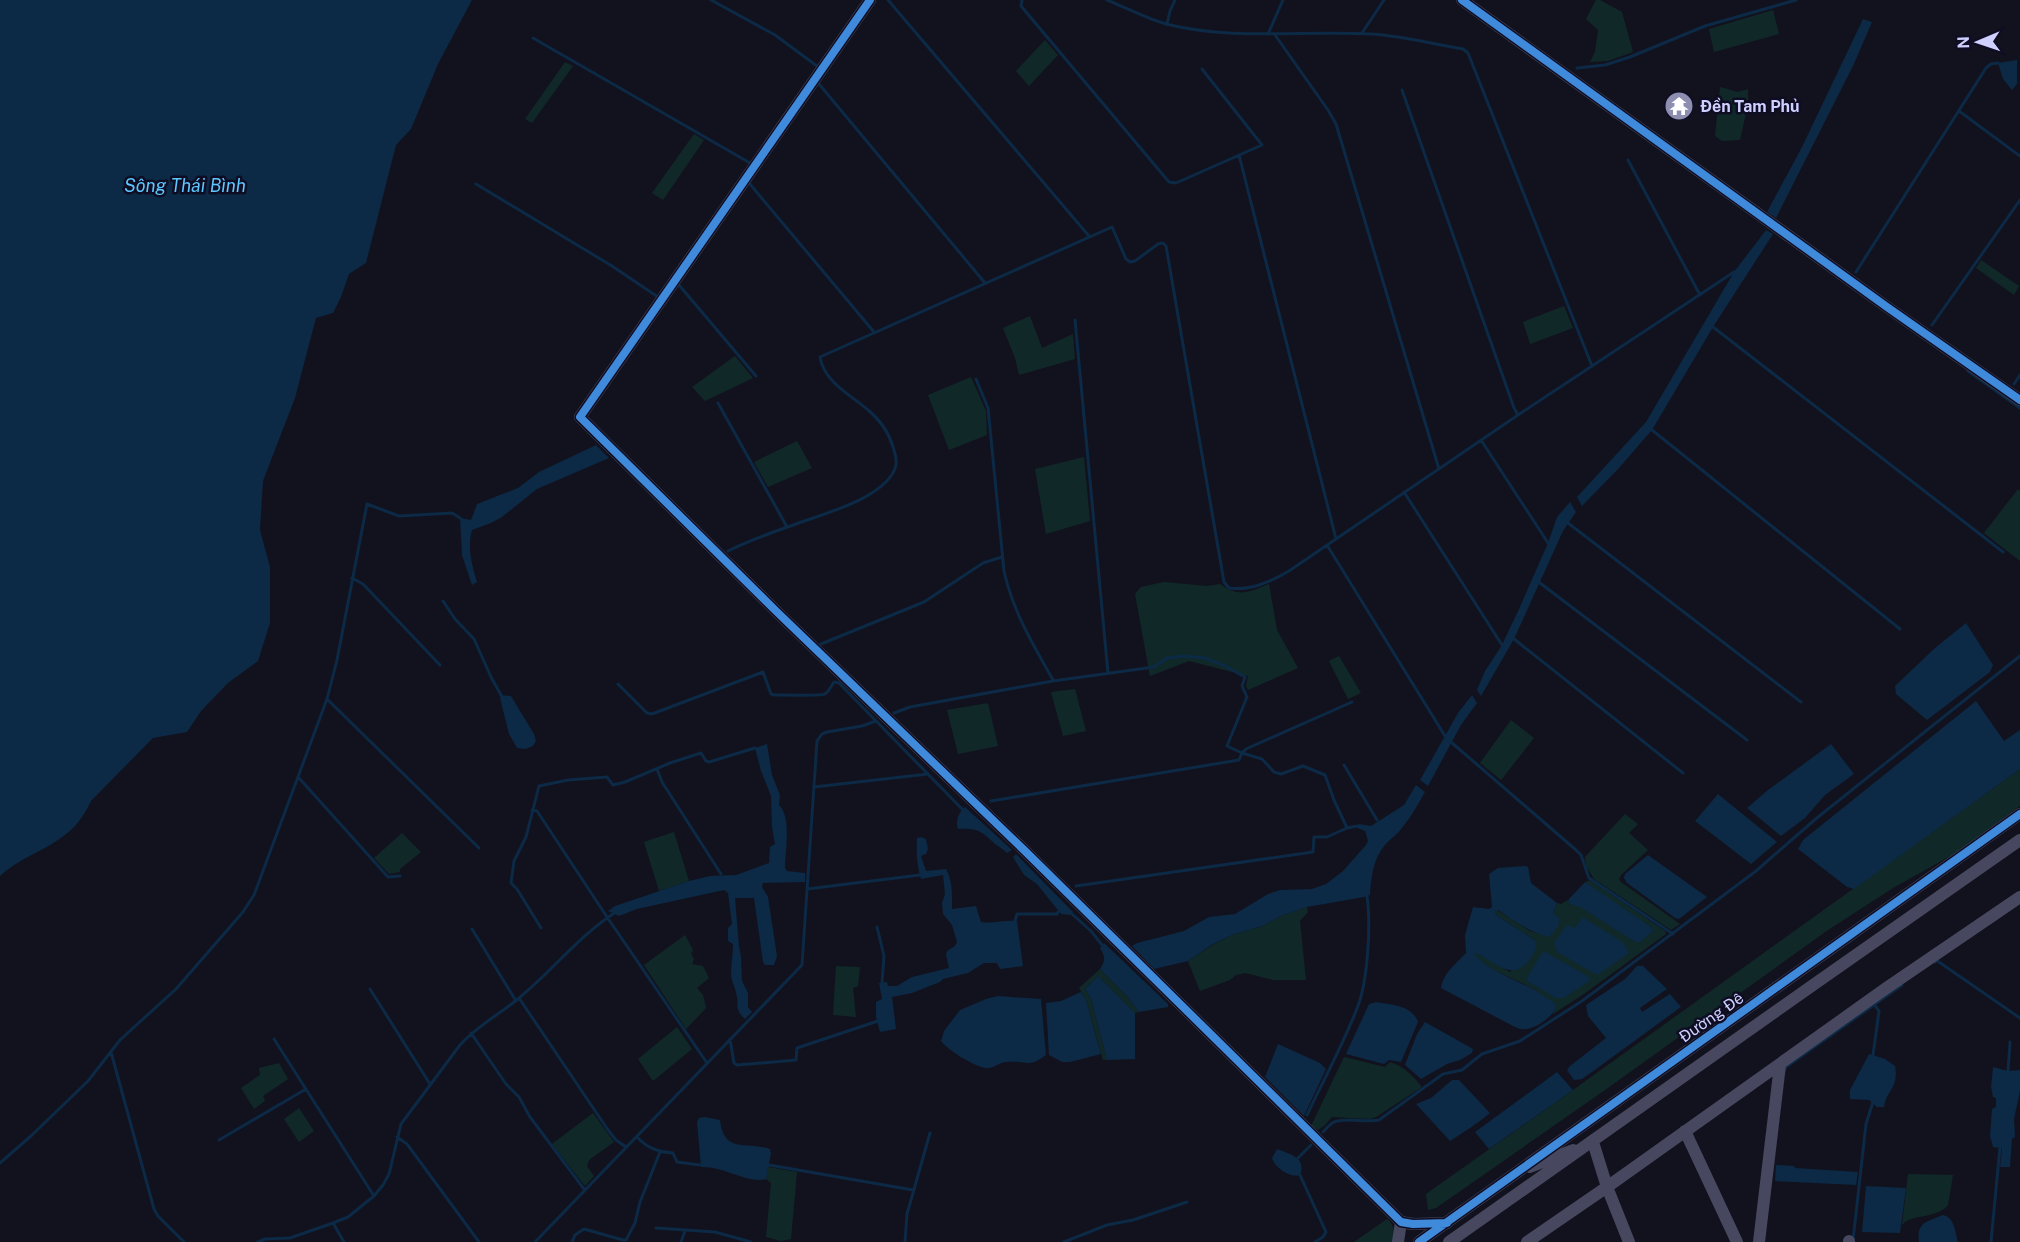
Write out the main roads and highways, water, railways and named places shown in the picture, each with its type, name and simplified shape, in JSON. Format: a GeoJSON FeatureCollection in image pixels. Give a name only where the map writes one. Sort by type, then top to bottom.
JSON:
{"type":"FeatureCollection","features":[{"type":"Feature","properties":{"kind":"water","name":"Sông Thái Bình"},"geometry":{"type":"Polygon","coordinates":[[[0,0],[472,0],[438,64],[411,129],[396,145],[366,263],[349,274],[333,313],[316,318],[295,398],[263,481],[260,530],[270,567],[270,623],[258,661],[228,683],[201,711],[187,732],[153,738],[91,801],[80,820],[69,832],[49,846],[15,864],[0,876],[0,0]]]}},
{"type":"Feature","properties":{"kind":"water"},"geometry":{"type":"Polygon","coordinates":[[[1863,19],[1872,22],[1853,66],[1776,218],[1767,212],[1802,147],[1863,19]]]}},
{"type":"Feature","properties":{"kind":"water"},"geometry":{"type":"Polygon","coordinates":[[[2017,60],[2017,84],[2012,90],[2003,79],[1998,63],[2017,60]]]}},
{"type":"Feature","properties":{"kind":"water"},"geometry":{"type":"Polygon","coordinates":[[[1766,230],[1773,234],[1713,327],[1652,430],[1582,506],[1577,497],[1646,422],[1734,272],[1766,230]]]}},
{"type":"Feature","properties":{"kind":"water"},"geometry":{"type":"Polygon","coordinates":[[[596,445],[609,458],[537,489],[502,517],[472,530],[470,550],[477,582],[472,585],[462,555],[460,518],[471,520],[477,504],[518,488],[539,472],[596,445]]]}},
{"type":"Feature","properties":{"kind":"water"},"geometry":{"type":"Polygon","coordinates":[[[1570,502],[1576,512],[1563,531],[1514,639],[1481,696],[1477,690],[1485,671],[1502,645],[1519,609],[1557,517],[1570,502]]]}},
{"type":"Feature","properties":{"kind":"water"},"geometry":{"type":"Polygon","coordinates":[[[1966,623],[1993,665],[1990,672],[1927,720],[1896,694],[1895,686],[1935,648],[1966,623]]]}},
{"type":"Feature","properties":{"kind":"water"},"geometry":{"type":"Polygon","coordinates":[[[501,695],[511,696],[534,734],[536,741],[533,746],[526,749],[517,748],[509,734],[501,695]]]}},
{"type":"Feature","properties":{"kind":"water"},"geometry":{"type":"Polygon","coordinates":[[[1472,695],[1477,703],[1461,725],[1428,786],[1420,780],[1458,713],[1472,695]]]}},
{"type":"Feature","properties":{"kind":"water"},"geometry":{"type":"Polygon","coordinates":[[[1976,701],[2004,741],[2020,730],[2020,769],[1854,889],[1847,887],[1798,849],[1803,840],[1976,701]]]}},
{"type":"Feature","properties":{"kind":"water"},"geometry":{"type":"Polygon","coordinates":[[[767,744],[772,775],[780,795],[779,805],[783,810],[787,826],[785,868],[787,871],[805,873],[805,882],[763,883],[762,887],[768,897],[777,956],[774,965],[765,965],[763,962],[754,898],[735,898],[742,981],[748,993],[748,1007],[752,1012],[745,1019],[738,1009],[731,977],[733,944],[728,941],[728,928],[732,924],[728,893],[724,890],[637,909],[619,916],[608,911],[615,906],[689,881],[710,876],[736,875],[769,863],[770,847],[775,844],[771,796],[755,748],[767,744]]]}},
{"type":"Feature","properties":{"kind":"water"},"geometry":{"type":"Polygon","coordinates":[[[1831,744],[1854,774],[1825,795],[1805,818],[1781,836],[1747,808],[1768,790],[1831,744]]]}},
{"type":"Feature","properties":{"kind":"water"},"geometry":{"type":"Polygon","coordinates":[[[1416,785],[1425,792],[1405,824],[1378,856],[1372,875],[1370,895],[1307,907],[1283,915],[1262,926],[1232,935],[1213,944],[1188,961],[1154,969],[1132,946],[1184,931],[1209,917],[1235,914],[1268,894],[1280,890],[1312,889],[1326,884],[1343,871],[1366,845],[1368,841],[1365,831],[1357,826],[1359,824],[1371,826],[1404,805],[1416,785]]]}},
{"type":"Feature","properties":{"kind":"water"},"geometry":{"type":"Polygon","coordinates":[[[1718,794],[1777,842],[1751,864],[1695,821],[1718,794]]]}},
{"type":"Feature","properties":{"kind":"water"},"geometry":{"type":"Polygon","coordinates":[[[965,807],[1012,850],[1007,853],[979,831],[958,829],[958,817],[965,807]]]}},
{"type":"Feature","properties":{"kind":"water"},"geometry":{"type":"Polygon","coordinates":[[[917,838],[926,839],[928,849],[926,854],[921,856],[926,871],[946,869],[952,889],[952,909],[976,906],[981,922],[1017,921],[1023,966],[1000,969],[997,963],[984,963],[968,973],[943,979],[912,993],[892,997],[896,1029],[880,1032],[876,1017],[876,1002],[882,999],[879,983],[887,982],[888,986],[897,986],[912,977],[949,968],[947,951],[957,942],[952,925],[943,914],[942,903],[945,894],[943,875],[921,879],[917,838]]]}},
{"type":"Feature","properties":{"kind":"water"},"geometry":{"type":"Polygon","coordinates":[[[1016,854],[1073,912],[1071,915],[1061,914],[1037,884],[1024,875],[1013,857],[1016,854]]]}},
{"type":"Feature","properties":{"kind":"water"},"geometry":{"type":"Polygon","coordinates":[[[1648,855],[1707,897],[1679,919],[1675,918],[1627,883],[1624,878],[1625,874],[1648,855]]]}},
{"type":"Feature","properties":{"kind":"water"},"geometry":{"type":"Polygon","coordinates":[[[1528,867],[1531,883],[1557,903],[1553,913],[1560,919],[1558,927],[1549,937],[1528,929],[1498,910],[1495,914],[1536,941],[1534,952],[1524,966],[1517,970],[1504,969],[1474,954],[1494,970],[1535,990],[1555,1003],[1556,1009],[1541,1023],[1520,1029],[1441,988],[1447,973],[1466,953],[1465,935],[1473,907],[1489,909],[1492,907],[1489,874],[1498,868],[1528,867]]]}},
{"type":"Feature","properties":{"kind":"water"},"geometry":{"type":"Polygon","coordinates":[[[1585,882],[1651,927],[1653,931],[1640,942],[1635,942],[1582,908],[1570,904],[1568,900],[1585,882]]]}},
{"type":"Feature","properties":{"kind":"water"},"geometry":{"type":"Polygon","coordinates":[[[1582,917],[1624,943],[1629,953],[1599,974],[1595,974],[1557,952],[1554,943],[1567,925],[1574,928],[1582,917]]]}},
{"type":"Feature","properties":{"kind":"water"},"geometry":{"type":"Polygon","coordinates":[[[1104,943],[1168,1004],[1168,1007],[1139,1012],[1100,969],[1104,958],[1100,948],[1104,943]]]}},
{"type":"Feature","properties":{"kind":"water"},"geometry":{"type":"Polygon","coordinates":[[[1545,952],[1589,977],[1589,981],[1564,998],[1556,998],[1527,981],[1542,953],[1545,952]]]}},
{"type":"Feature","properties":{"kind":"water"},"geometry":{"type":"Polygon","coordinates":[[[1637,966],[1643,966],[1667,989],[1640,1008],[1642,1012],[1670,994],[1681,1007],[1582,1079],[1574,1080],[1567,1070],[1570,1066],[1606,1038],[1588,1016],[1586,1005],[1625,979],[1637,966]]]}},
{"type":"Feature","properties":{"kind":"water"},"geometry":{"type":"Polygon","coordinates":[[[1098,976],[1135,1013],[1135,1059],[1107,1060],[1091,999],[1085,989],[1098,976]]]}},
{"type":"Feature","properties":{"kind":"water"},"geometry":{"type":"Polygon","coordinates":[[[1081,992],[1086,1000],[1101,1054],[1062,1062],[1049,1055],[1046,1003],[1061,1001],[1081,992]]]}},
{"type":"Feature","properties":{"kind":"water"},"geometry":{"type":"Polygon","coordinates":[[[998,996],[1041,999],[1046,1055],[1031,1063],[1004,1062],[984,1068],[963,1058],[941,1041],[944,1031],[960,1010],[998,996]]]}},
{"type":"Feature","properties":{"kind":"water"},"geometry":{"type":"Polygon","coordinates":[[[1376,1002],[1406,1009],[1415,1016],[1418,1022],[1401,1062],[1389,1060],[1384,1064],[1346,1054],[1369,1004],[1376,1002]]]}},
{"type":"Feature","properties":{"kind":"water"},"geometry":{"type":"Polygon","coordinates":[[[1425,1022],[1473,1049],[1472,1053],[1460,1060],[1447,1064],[1421,1079],[1405,1065],[1417,1034],[1425,1022]]]}},
{"type":"Feature","properties":{"kind":"water"},"geometry":{"type":"Polygon","coordinates":[[[1278,1044],[1320,1063],[1326,1069],[1304,1116],[1265,1077],[1278,1044]]]}},
{"type":"Feature","properties":{"kind":"water"},"geometry":{"type":"Polygon","coordinates":[[[1869,1054],[1885,1059],[1895,1066],[1894,1084],[1884,1107],[1877,1107],[1869,1100],[1850,1099],[1850,1090],[1869,1054]]]}},
{"type":"Feature","properties":{"kind":"water"},"geometry":{"type":"Polygon","coordinates":[[[1993,1067],[2008,1071],[2020,1070],[2020,1091],[2014,1119],[2015,1137],[2012,1139],[2010,1167],[2000,1167],[2002,1148],[1993,1147],[1990,1136],[1992,1109],[1996,1107],[1996,1098],[1993,1097],[1991,1087],[1993,1067]]]}},
{"type":"Feature","properties":{"kind":"water"},"geometry":{"type":"Polygon","coordinates":[[[1557,1072],[1573,1090],[1489,1149],[1475,1132],[1557,1072]]]}},
{"type":"Feature","properties":{"kind":"water"},"geometry":{"type":"Polygon","coordinates":[[[1452,1080],[1459,1080],[1490,1113],[1450,1141],[1416,1104],[1431,1098],[1452,1080]]]}},
{"type":"Feature","properties":{"kind":"water"},"geometry":{"type":"Polygon","coordinates":[[[699,1118],[720,1120],[722,1131],[731,1142],[770,1149],[766,1179],[751,1179],[710,1167],[701,1167],[697,1122],[699,1118]]]}},
{"type":"Feature","properties":{"kind":"water"},"geometry":{"type":"Polygon","coordinates":[[[1277,1149],[1292,1155],[1299,1161],[1302,1169],[1300,1175],[1288,1174],[1276,1165],[1272,1158],[1277,1149]]]}},
{"type":"Feature","properties":{"kind":"water"},"geometry":{"type":"Polygon","coordinates":[[[1776,1165],[1858,1172],[1856,1185],[1775,1181],[1776,1165]]]}},
{"type":"Feature","properties":{"kind":"water"},"geometry":{"type":"Polygon","coordinates":[[[1866,1186],[1906,1188],[1900,1233],[1862,1232],[1866,1186]]]}},
{"type":"Feature","properties":{"kind":"water"},"geometry":{"type":"Polygon","coordinates":[[[1943,1215],[1952,1222],[1958,1242],[1919,1242],[1921,1227],[1928,1221],[1943,1215]]]}},
{"type":"Feature","properties":{"kind":"waterway"},"geometry":{"type":"LineString","coordinates":[[711,0],[775,35],[817,66]]}},
{"type":"Feature","properties":{"kind":"waterway"},"geometry":{"type":"LineString","coordinates":[[888,0],[1089,236]]}},
{"type":"Feature","properties":{"kind":"waterway"},"geometry":{"type":"LineString","coordinates":[[1022,0],[1021,6],[1169,182],[1176,183],[1262,145],[1202,69]]}},
{"type":"Feature","properties":{"kind":"waterway"},"geometry":{"type":"LineString","coordinates":[[1107,0],[1158,22],[1192,29],[1243,34],[1372,34],[1463,49],[1468,53],[1592,366]]}},
{"type":"Feature","properties":{"kind":"waterway"},"geometry":{"type":"LineString","coordinates":[[1167,24],[1175,0]]}},
{"type":"Feature","properties":{"kind":"waterway"},"geometry":{"type":"LineString","coordinates":[[1268,34],[1283,0]]}},
{"type":"Feature","properties":{"kind":"waterway"},"geometry":{"type":"LineString","coordinates":[[1362,33],[1384,0]]}},
{"type":"Feature","properties":{"kind":"waterway"},"geometry":{"type":"LineString","coordinates":[[1577,68],[1605,65],[1705,26],[1796,0]]}},
{"type":"Feature","properties":{"kind":"waterway"},"geometry":{"type":"LineString","coordinates":[[1275,35],[1336,124],[1439,469]]}},
{"type":"Feature","properties":{"kind":"waterway"},"geometry":{"type":"LineString","coordinates":[[533,38],[750,163]]}},
{"type":"Feature","properties":{"kind":"waterway"},"geometry":{"type":"LineString","coordinates":[[1856,272],[1986,68],[1998,63]]}},
{"type":"Feature","properties":{"kind":"waterway"},"geometry":{"type":"LineString","coordinates":[[819,84],[985,283]]}},
{"type":"Feature","properties":{"kind":"waterway"},"geometry":{"type":"LineString","coordinates":[[1402,90],[1518,415]]}},
{"type":"Feature","properties":{"kind":"waterway"},"geometry":{"type":"LineString","coordinates":[[1959,111],[2020,156]]}},
{"type":"Feature","properties":{"kind":"waterway"},"geometry":{"type":"LineString","coordinates":[[1239,155],[1336,539]]}},
{"type":"Feature","properties":{"kind":"waterway"},"geometry":{"type":"LineString","coordinates":[[1628,160],[1700,295]]}},
{"type":"Feature","properties":{"kind":"waterway"},"geometry":{"type":"LineString","coordinates":[[749,183],[874,332]]}},
{"type":"Feature","properties":{"kind":"waterway"},"geometry":{"type":"LineString","coordinates":[[476,184],[612,266],[658,297]]}},
{"type":"Feature","properties":{"kind":"waterway"},"geometry":{"type":"LineString","coordinates":[[1932,325],[2020,200]]}},
{"type":"Feature","properties":{"kind":"waterway"},"geometry":{"type":"LineString","coordinates":[[728,551],[762,536],[854,503],[881,486],[891,476],[896,461],[886,432],[872,414],[832,381],[820,357],[1112,227],[1126,259],[1130,262],[1135,261],[1158,244],[1163,243],[1166,246],[1224,582],[1229,588],[1237,589],[1260,585],[1289,571],[1734,272]]}},
{"type":"Feature","properties":{"kind":"waterway"},"geometry":{"type":"LineString","coordinates":[[679,285],[756,376]]}},
{"type":"Feature","properties":{"kind":"waterway"},"geometry":{"type":"LineString","coordinates":[[1075,320],[1108,673]]}},
{"type":"Feature","properties":{"kind":"waterway"},"geometry":{"type":"LineString","coordinates":[[1713,327],[2003,552]]}},
{"type":"Feature","properties":{"kind":"waterway"},"geometry":{"type":"LineString","coordinates":[[1968,371],[2020,408]]}},
{"type":"Feature","properties":{"kind":"waterway"},"geometry":{"type":"LineString","coordinates":[[2014,384],[2020,375]]}},
{"type":"Feature","properties":{"kind":"waterway"},"geometry":{"type":"LineString","coordinates":[[976,379],[988,408],[1004,571],[1018,614],[1053,680]]}},
{"type":"Feature","properties":{"kind":"waterway"},"geometry":{"type":"LineString","coordinates":[[718,403],[787,527]]}},
{"type":"Feature","properties":{"kind":"waterway"},"geometry":{"type":"LineString","coordinates":[[1652,430],[1900,629]]}},
{"type":"Feature","properties":{"kind":"waterway"},"geometry":{"type":"LineString","coordinates":[[1481,440],[1548,543]]}},
{"type":"Feature","properties":{"kind":"waterway"},"geometry":{"type":"LineString","coordinates":[[1404,492],[1502,645]]}},
{"type":"Feature","properties":{"kind":"waterway"},"geometry":{"type":"LineString","coordinates":[[0,1163],[88,1081],[120,1040],[176,989],[243,912],[254,895],[327,699],[337,660],[367,504],[399,516],[452,513],[460,518]]}},
{"type":"Feature","properties":{"kind":"waterway"},"geometry":{"type":"LineString","coordinates":[[1568,523],[1801,702]]}},
{"type":"Feature","properties":{"kind":"waterway"},"geometry":{"type":"LineString","coordinates":[[1327,545],[1445,736]]}},
{"type":"Feature","properties":{"kind":"waterway"},"geometry":{"type":"LineString","coordinates":[[821,644],[924,602],[983,563],[1002,557]]}},
{"type":"Feature","properties":{"kind":"waterway"},"geometry":{"type":"LineString","coordinates":[[352,578],[363,584],[440,665]]}},
{"type":"Feature","properties":{"kind":"waterway"},"geometry":{"type":"LineString","coordinates":[[1540,583],[1747,740]]}},
{"type":"Feature","properties":{"kind":"waterway"},"geometry":{"type":"LineString","coordinates":[[443,601],[455,619],[474,639],[501,695]]}},
{"type":"Feature","properties":{"kind":"waterway"},"geometry":{"type":"LineString","coordinates":[[1514,639],[1683,773]]}},
{"type":"Feature","properties":{"kind":"waterway"},"geometry":{"type":"LineString","coordinates":[[894,713],[910,707],[1053,681],[1154,667],[1167,658],[1184,656],[1205,658],[1245,677],[1242,686],[1247,697],[1227,746],[1262,759],[1274,772],[1281,774],[1303,766],[1325,775],[1347,828],[1327,837],[1314,837],[1313,852],[1076,886]]}},
{"type":"Feature","properties":{"kind":"waterway"},"geometry":{"type":"LineString","coordinates":[[1323,1132],[1339,1121],[1379,1120],[1443,1074],[1462,1070],[1482,1054],[1520,1041],[1582,1001],[1756,871],[1818,817],[2020,656]]}},
{"type":"Feature","properties":{"kind":"waterway"},"geometry":{"type":"LineString","coordinates":[[618,684],[647,713],[652,714],[763,672],[771,694],[774,695],[822,695],[834,682],[839,683],[962,809]]}},
{"type":"Feature","properties":{"kind":"waterway"},"geometry":{"type":"LineString","coordinates":[[328,700],[479,848]]}},
{"type":"Feature","properties":{"kind":"waterway"},"geometry":{"type":"LineString","coordinates":[[991,801],[1239,760],[1246,749],[1352,702]]}},
{"type":"Feature","properties":{"kind":"waterway"},"geometry":{"type":"LineString","coordinates":[[535,1242],[802,965],[817,741],[822,734],[827,732],[862,726],[876,721]]}},
{"type":"Feature","properties":{"kind":"waterway"},"geometry":{"type":"LineString","coordinates":[[1451,742],[1576,850],[1581,855],[1589,878],[1673,934]]}},
{"type":"Feature","properties":{"kind":"waterway"},"geometry":{"type":"LineString","coordinates":[[541,928],[511,883],[514,861],[526,837],[539,786],[568,780],[607,777],[613,785],[701,753],[709,762],[755,748]]}},
{"type":"Feature","properties":{"kind":"waterway"},"geometry":{"type":"LineString","coordinates":[[1344,765],[1377,820]]}},
{"type":"Feature","properties":{"kind":"waterway"},"geometry":{"type":"LineString","coordinates":[[657,769],[662,782],[721,874]]}},
{"type":"Feature","properties":{"kind":"waterway"},"geometry":{"type":"LineString","coordinates":[[814,787],[928,774]]}},
{"type":"Feature","properties":{"kind":"waterway"},"geometry":{"type":"LineString","coordinates":[[299,778],[388,877],[400,876]]}},
{"type":"Feature","properties":{"kind":"waterway"},"geometry":{"type":"LineString","coordinates":[[532,810],[537,811],[707,1063]]}},
{"type":"Feature","properties":{"kind":"waterway"},"geometry":{"type":"LineString","coordinates":[[1347,828],[1357,826]]}},
{"type":"Feature","properties":{"kind":"waterway"},"geometry":{"type":"LineString","coordinates":[[807,889],[920,875]]}},
{"type":"Feature","properties":{"kind":"waterway"},"geometry":{"type":"LineString","coordinates":[[1307,1115],[1347,1034],[1358,1006],[1368,951],[1367,896]]}},
{"type":"Feature","properties":{"kind":"waterway"},"geometry":{"type":"LineString","coordinates":[[1015,921],[1017,914],[1057,914],[1058,912]]}},
{"type":"Feature","properties":{"kind":"waterway"},"geometry":{"type":"LineString","coordinates":[[258,1242],[265,1239],[290,1238],[333,1223],[348,1217],[374,1196],[389,1174],[401,1124],[460,1045],[519,998],[588,933],[613,914]]}},
{"type":"Feature","properties":{"kind":"waterway"},"geometry":{"type":"LineString","coordinates":[[1072,914],[1091,931],[1102,945]]}},
{"type":"Feature","properties":{"kind":"waterway"},"geometry":{"type":"LineString","coordinates":[[877,927],[884,956],[882,982]]}},
{"type":"Feature","properties":{"kind":"waterway"},"geometry":{"type":"LineString","coordinates":[[472,929],[516,1001]]}},
{"type":"Feature","properties":{"kind":"waterway"},"geometry":{"type":"LineString","coordinates":[[1935,962],[1936,960],[2020,1018]]}},
{"type":"Feature","properties":{"kind":"waterway"},"geometry":{"type":"LineString","coordinates":[[1784,1071],[1786,1067],[1902,985]]}},
{"type":"Feature","properties":{"kind":"waterway"},"geometry":{"type":"LineString","coordinates":[[370,989],[430,1084]]}},
{"type":"Feature","properties":{"kind":"waterway"},"geometry":{"type":"LineString","coordinates":[[519,998],[608,1130],[626,1147]]}},
{"type":"Feature","properties":{"kind":"waterway"},"geometry":{"type":"LineString","coordinates":[[1873,1055],[1879,1011],[1874,1004]]}},
{"type":"Feature","properties":{"kind":"waterway"},"geometry":{"type":"LineString","coordinates":[[730,1039],[734,1063],[737,1065],[796,1060],[797,1048],[878,1021]]}},
{"type":"Feature","properties":{"kind":"waterway"},"geometry":{"type":"LineString","coordinates":[[471,1033],[584,1189]]}},
{"type":"Feature","properties":{"kind":"waterway"},"geometry":{"type":"LineString","coordinates":[[274,1039],[374,1196]]}},
{"type":"Feature","properties":{"kind":"waterway"},"geometry":{"type":"LineString","coordinates":[[2008,1071],[2010,1042]]}},
{"type":"Feature","properties":{"kind":"waterway"},"geometry":{"type":"LineString","coordinates":[[111,1052],[154,1209],[184,1242]]}},
{"type":"Feature","properties":{"kind":"waterway"},"geometry":{"type":"LineString","coordinates":[[219,1140],[306,1089]]}},
{"type":"Feature","properties":{"kind":"waterway"},"geometry":{"type":"LineString","coordinates":[[1853,1240],[1866,1124],[1873,1102]]}},
{"type":"Feature","properties":{"kind":"waterway"},"geometry":{"type":"LineString","coordinates":[[905,1242],[907,1214],[930,1133]]}},
{"type":"Feature","properties":{"kind":"waterway"},"geometry":{"type":"LineString","coordinates":[[397,1137],[407,1144],[479,1242]]}},
{"type":"Feature","properties":{"kind":"waterway"},"geometry":{"type":"LineString","coordinates":[[637,1137],[653,1149],[673,1153],[677,1162],[700,1165]]}},
{"type":"Feature","properties":{"kind":"waterway"},"geometry":{"type":"LineString","coordinates":[[1298,1158],[1311,1145]]}},
{"type":"Feature","properties":{"kind":"waterway"},"geometry":{"type":"LineString","coordinates":[[1991,1242],[2000,1147]]}},
{"type":"Feature","properties":{"kind":"waterway"},"geometry":{"type":"LineString","coordinates":[[572,1242],[575,1235],[584,1229],[626,1240],[635,1223],[640,1202],[660,1152]]}},
{"type":"Feature","properties":{"kind":"waterway"},"geometry":{"type":"LineString","coordinates":[[769,1165],[913,1190]]}},
{"type":"Feature","properties":{"kind":"waterway"},"geometry":{"type":"LineString","coordinates":[[1300,1175],[1326,1232],[1315,1242]]}},
{"type":"Feature","properties":{"kind":"waterway"},"geometry":{"type":"LineString","coordinates":[[1064,1242],[1107,1225],[1133,1220],[1187,1202]]}},
{"type":"Feature","properties":{"kind":"waterway"},"geometry":{"type":"LineString","coordinates":[[333,1223],[344,1242]]}},
{"type":"Feature","properties":{"kind":"waterway"},"geometry":{"type":"LineString","coordinates":[[656,1228],[715,1232],[751,1242]]}},
{"type":"Feature","properties":{"kind":"waterway"},"geometry":{"type":"LineString","coordinates":[[681,1242],[685,1231]]}},
{"type":"Feature","properties":{"kind":"place","name":"Đền Tam Phủ"},"geometry":{"type":"Point","coordinates":[1679,106]}}]}
